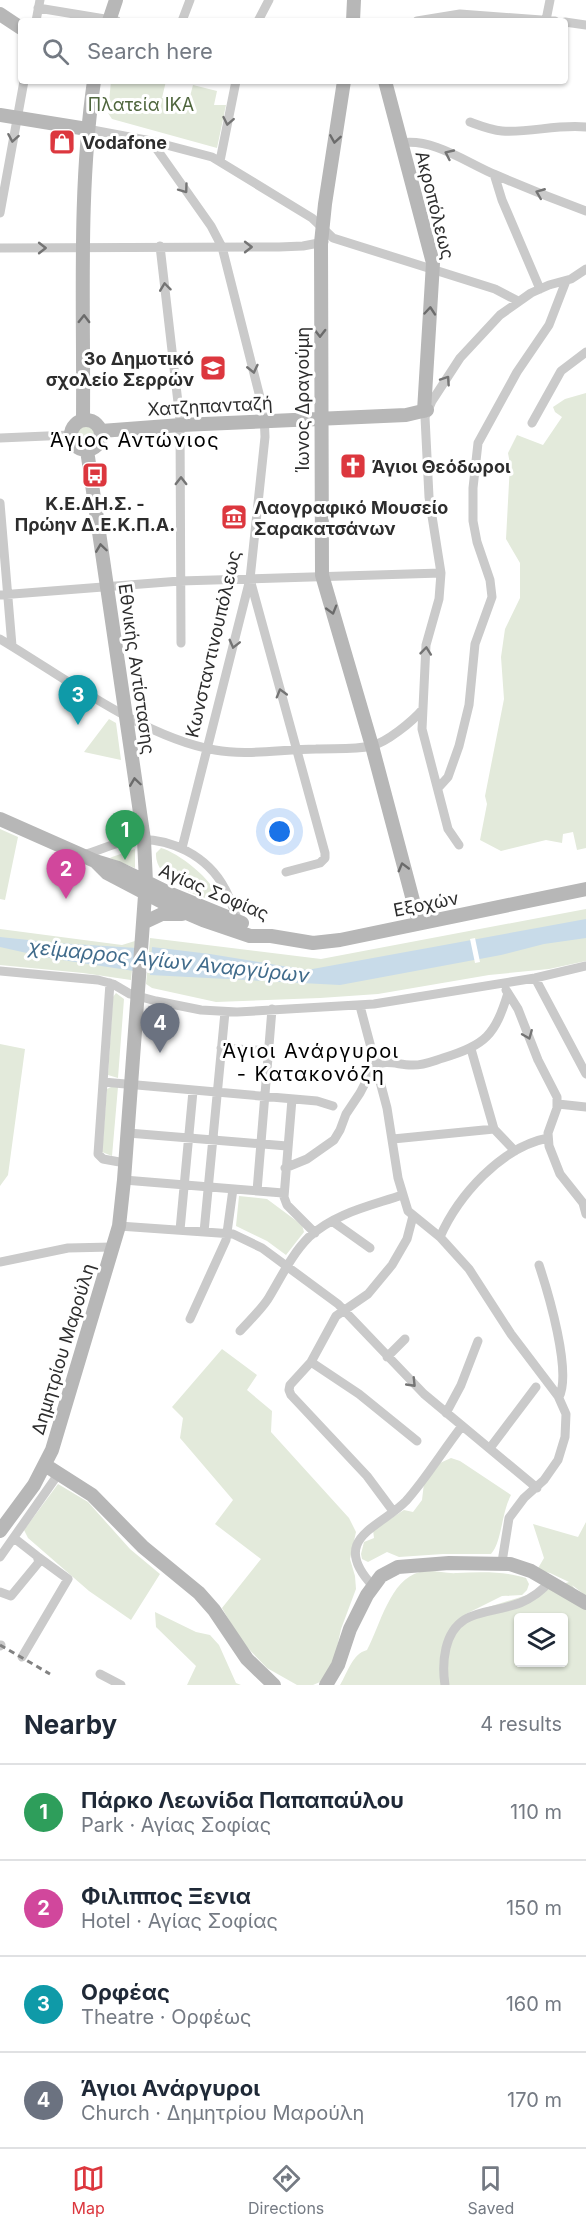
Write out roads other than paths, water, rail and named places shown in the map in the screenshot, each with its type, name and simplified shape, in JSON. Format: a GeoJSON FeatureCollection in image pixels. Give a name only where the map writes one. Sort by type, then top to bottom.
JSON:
{"type":"FeatureCollection","features":[{"type":"Feature","properties":{"kind":"main road"},"geometry":{"type":"LineString","coordinates":[[113,18],[116,0]]}},
{"type":"Feature","properties":{"kind":"main road"},"geometry":{"type":"LineString","coordinates":[[353,18],[354,0]]}},
{"type":"Feature","properties":{"kind":"main road"},"geometry":{"type":"LineString","coordinates":[[0,14],[18,26]]}},
{"type":"Feature","properties":{"kind":"main road"},"geometry":{"type":"LineString","coordinates":[[83,419],[87,129],[94,84]]}},
{"type":"Feature","properties":{"kind":"main road","name":"Ίωνος Δραγούμη"},"geometry":{"type":"LineString","coordinates":[[344,84],[322,226],[327,241],[320,419],[322,575],[372,746],[419,923]]}},
{"type":"Feature","properties":{"kind":"main road","name":"Ακροπόλεως"},"geometry":{"type":"LineString","coordinates":[[386,84],[434,268],[426,411]]}},
{"type":"Feature","properties":{"kind":"main road"},"geometry":{"type":"LineString","coordinates":[[0,115],[87,129]]}},
{"type":"Feature","properties":{"kind":"main road","name":"Χατζηπανταζή"},"geometry":{"type":"LineString","coordinates":[[101,431],[181,425],[406,415],[426,411]]}},
{"type":"Feature","properties":{"kind":"main road"},"geometry":{"type":"LineString","coordinates":[[83,419],[96,422],[101,431],[98,444],[87,450],[75,446],[70,435],[73,426],[83,419]]}},
{"type":"Feature","properties":{"kind":"main road","name":"Εθνικής Αντίστασης"},"geometry":{"type":"LineString","coordinates":[[87,450],[144,840],[146,888]]}},
{"type":"Feature","properties":{"kind":"main road","name":"Αγίας Σοφίας"},"geometry":{"type":"LineString","coordinates":[[0,819],[89,858],[118,868],[189,915],[250,936],[259,938],[271,936]]}},
{"type":"Feature","properties":{"kind":"main road"},"geometry":{"type":"LineString","coordinates":[[144,929],[146,888]]}},
{"type":"Feature","properties":{"kind":"main road","name":"Αγίας Σοφίας"},"geometry":{"type":"LineString","coordinates":[[146,888],[217,913],[271,936]]}},
{"type":"Feature","properties":{"kind":"main road","name":"Εξοχών"},"geometry":{"type":"LineString","coordinates":[[271,936],[307,942],[326,942],[586,889]]}},
{"type":"Feature","properties":{"kind":"main road"},"geometry":{"type":"LineString","coordinates":[[144,929],[162,914],[189,915]]}},
{"type":"Feature","properties":{"kind":"main road","name":"Δημητρίου Μαρούλη"},"geometry":{"type":"LineString","coordinates":[[0,1531],[23,1501],[45,1465],[59,1429],[119,1226],[144,929]]}},
{"type":"Feature","properties":{"kind":"main road"},"geometry":{"type":"LineString","coordinates":[[45,1465],[92,1495],[143,1547],[200,1593],[248,1659],[274,1685]]}},
{"type":"Feature","properties":{"kind":"main road"},"geometry":{"type":"LineString","coordinates":[[326,1685],[338,1665],[353,1621],[373,1586],[386,1573],[405,1566],[502,1562],[525,1568],[586,1603]]}},
{"type":"Feature","properties":{"kind":"street"},"geometry":{"type":"LineString","coordinates":[[183,18],[190,0]]}},
{"type":"Feature","properties":{"kind":"street"},"geometry":{"type":"LineString","coordinates":[[260,18],[269,0]]}},
{"type":"Feature","properties":{"kind":"street"},"geometry":{"type":"LineString","coordinates":[[550,0],[551,18]]}},
{"type":"Feature","properties":{"kind":"street"},"geometry":{"type":"LineString","coordinates":[[39,4],[99,18]]}},
{"type":"Feature","properties":{"kind":"street"},"geometry":{"type":"LineString","coordinates":[[435,18],[460,14],[521,18]]}},
{"type":"Feature","properties":{"kind":"street"},"geometry":{"type":"LineString","coordinates":[[568,22],[586,25]]}},
{"type":"Feature","properties":{"kind":"street"},"geometry":{"type":"LineString","coordinates":[[0,213],[23,84]]}},
{"type":"Feature","properties":{"kind":"street"},"geometry":{"type":"LineString","coordinates":[[220,161],[236,84]]}},
{"type":"Feature","properties":{"kind":"street"},"geometry":{"type":"LineString","coordinates":[[470,122],[502,131],[562,125],[586,127]]}},
{"type":"Feature","properties":{"kind":"street"},"geometry":{"type":"LineString","coordinates":[[87,129],[151,141],[220,161],[322,226]]}},
{"type":"Feature","properties":{"kind":"street","name":"Κωνσταντινουπόλεως"},"geometry":{"type":"LineString","coordinates":[[151,141],[211,226],[222,247],[266,422],[250,579],[182,848]]}},
{"type":"Feature","properties":{"kind":"street"},"geometry":{"type":"LineString","coordinates":[[401,142],[413,141],[428,145],[586,212]]}},
{"type":"Feature","properties":{"kind":"street"},"geometry":{"type":"LineString","coordinates":[[494,174],[502,200],[540,289]]}},
{"type":"Feature","properties":{"kind":"street"},"geometry":{"type":"LineString","coordinates":[[0,248],[289,247],[327,241],[434,268],[495,289],[518,301]]}},
{"type":"Feature","properties":{"kind":"street"},"geometry":{"type":"LineString","coordinates":[[160,246],[181,425],[180,643]]}},
{"type":"Feature","properties":{"kind":"street"},"geometry":{"type":"LineString","coordinates":[[459,845],[448,830],[424,741],[426,645],[439,599],[441,573],[427,471],[424,420],[426,411],[466,351],[500,315],[518,301],[540,289],[566,281],[586,268]]}},
{"type":"Feature","properties":{"kind":"street"},"geometry":{"type":"LineString","coordinates":[[438,788],[450,773],[459,746],[470,705],[475,644],[492,597],[490,580],[477,542],[473,521],[473,481],[478,443],[517,372],[549,325],[566,281]]}},
{"type":"Feature","properties":{"kind":"street"},"geometry":{"type":"LineString","coordinates":[[532,423],[561,371],[586,352]]}},
{"type":"Feature","properties":{"kind":"street"},"geometry":{"type":"LineString","coordinates":[[0,438],[70,435]]}},
{"type":"Feature","properties":{"kind":"street"},"geometry":{"type":"LineString","coordinates":[[0,503],[4,594],[12,646]]}},
{"type":"Feature","properties":{"kind":"street"},"geometry":{"type":"LineString","coordinates":[[4,594],[180,581],[441,573]]}},
{"type":"Feature","properties":{"kind":"street"},"geometry":{"type":"LineString","coordinates":[[250,579],[325,858],[320,863],[286,872]]}},
{"type":"Feature","properties":{"kind":"street"},"geometry":{"type":"LineString","coordinates":[[242,612],[258,610]]}},
{"type":"Feature","properties":{"kind":"street"},"geometry":{"type":"LineString","coordinates":[[0,639],[126,714],[167,734],[208,749],[234,752],[372,746],[401,729],[423,709]]}},
{"type":"Feature","properties":{"kind":"street"},"geometry":{"type":"LineString","coordinates":[[89,858],[125,842],[144,840],[182,848],[198,858],[222,883],[238,922],[250,936]]}},
{"type":"Feature","properties":{"kind":"street"},"geometry":{"type":"LineString","coordinates":[[217,913],[230,898]]}},
{"type":"Feature","properties":{"kind":"street"},"geometry":{"type":"LineString","coordinates":[[0,971],[88,978],[139,991],[194,1009],[225,1012],[360,1006],[535,978],[586,966]]}},
{"type":"Feature","properties":{"kind":"street"},"geometry":{"type":"LineString","coordinates":[[535,978],[586,1072]]}},
{"type":"Feature","properties":{"kind":"street"},"geometry":{"type":"LineString","coordinates":[[110,983],[98,1155],[103,1160],[125,1163]]}},
{"type":"Feature","properties":{"kind":"street"},"geometry":{"type":"LineString","coordinates":[[500,984],[518,1009],[538,1060],[556,1096],[558,1104],[548,1138],[551,1151],[560,1174],[583,1203],[586,1214]]}},
{"type":"Feature","properties":{"kind":"street"},"geometry":{"type":"LineString","coordinates":[[285,1168],[307,1159],[334,1140],[346,1114],[376,1065],[386,1062],[417,1065],[471,1049],[483,1040],[498,1023],[508,993]]}},
{"type":"Feature","properties":{"kind":"street"},"geometry":{"type":"LineString","coordinates":[[360,1006],[388,1113],[402,1196],[407,1209],[412,1216],[440,1238],[476,1278],[504,1324],[559,1397],[566,1418],[562,1450],[556,1464],[537,1488],[524,1498],[509,1518],[502,1562]]}},
{"type":"Feature","properties":{"kind":"street"},"geometry":{"type":"LineString","coordinates":[[257,1191],[272,1010]]}},
{"type":"Feature","properties":{"kind":"street"},"geometry":{"type":"LineString","coordinates":[[204,1232],[225,1012]]}},
{"type":"Feature","properties":{"kind":"street"},"geometry":{"type":"LineString","coordinates":[[221,1048],[269,1051]]}},
{"type":"Feature","properties":{"kind":"street"},"geometry":{"type":"LineString","coordinates":[[471,1049],[494,1130],[515,1151]]}},
{"type":"Feature","properties":{"kind":"street"},"geometry":{"type":"LineString","coordinates":[[103,1082],[265,1096],[321,1102],[333,1106]]}},
{"type":"Feature","properties":{"kind":"street"},"geometry":{"type":"LineString","coordinates":[[180,1230],[193,1091]]}},
{"type":"Feature","properties":{"kind":"street"},"geometry":{"type":"LineString","coordinates":[[292,1099],[283,1193],[287,1204],[315,1233]]}},
{"type":"Feature","properties":{"kind":"street"},"geometry":{"type":"LineString","coordinates":[[558,1104],[586,1107]]}},
{"type":"Feature","properties":{"kind":"street"},"geometry":{"type":"LineString","coordinates":[[393,1139],[494,1130]]}},
{"type":"Feature","properties":{"kind":"street"},"geometry":{"type":"LineString","coordinates":[[128,1133],[287,1146]]}},
{"type":"Feature","properties":{"kind":"street"},"geometry":{"type":"LineString","coordinates":[[440,1238],[448,1219],[464,1196],[492,1168],[515,1151],[548,1138]]}},
{"type":"Feature","properties":{"kind":"street"},"geometry":{"type":"LineString","coordinates":[[124,1180],[283,1193]]}},
{"type":"Feature","properties":{"kind":"street"},"geometry":{"type":"LineString","coordinates":[[190,1319],[228,1234],[233,1189]]}},
{"type":"Feature","properties":{"kind":"street"},"geometry":{"type":"LineString","coordinates":[[240,1331],[264,1305],[287,1265],[315,1233],[352,1211],[402,1196]]}},
{"type":"Feature","properties":{"kind":"street"},"geometry":{"type":"LineString","coordinates":[[393,1511],[367,1476],[289,1390],[311,1362],[331,1323],[344,1309],[368,1293],[392,1265],[407,1239],[412,1216]]}},
{"type":"Feature","properties":{"kind":"street"},"geometry":{"type":"LineString","coordinates":[[332,1221],[370,1248]]}},
{"type":"Feature","properties":{"kind":"street"},"geometry":{"type":"LineString","coordinates":[[119,1226],[228,1234],[251,1241],[287,1265],[344,1309],[424,1394],[537,1488]]}},
{"type":"Feature","properties":{"kind":"street"},"geometry":{"type":"LineString","coordinates":[[0,1262],[65,1248],[112,1247]]}},
{"type":"Feature","properties":{"kind":"street"},"geometry":{"type":"LineString","coordinates":[[539,1265],[558,1335],[562,1385],[559,1397]]}},
{"type":"Feature","properties":{"kind":"street"},"geometry":{"type":"LineString","coordinates":[[387,1357],[405,1339]]}},
{"type":"Feature","properties":{"kind":"street"},"geometry":{"type":"LineString","coordinates":[[446,1413],[461,1385],[478,1341]]}},
{"type":"Feature","properties":{"kind":"street"},"geometry":{"type":"LineString","coordinates":[[311,1362],[359,1395],[417,1441]]}},
{"type":"Feature","properties":{"kind":"street"},"geometry":{"type":"LineString","coordinates":[[490,1448],[536,1387]]}},
{"type":"Feature","properties":{"kind":"street"},"geometry":{"type":"LineString","coordinates":[[373,1586],[357,1566],[357,1546],[368,1529],[407,1499],[462,1426]]}},
{"type":"Feature","properties":{"kind":"street"},"geometry":{"type":"LineString","coordinates":[[0,1557],[59,1473]]}},
{"type":"Feature","properties":{"kind":"street"},"geometry":{"type":"LineString","coordinates":[[14,1538],[68,1579],[22,1657]]}},
{"type":"Feature","properties":{"kind":"street"},"geometry":{"type":"LineString","coordinates":[[0,1592],[8,1597],[12,1596],[39,1563],[38,1557]]}},
{"type":"Feature","properties":{"kind":"street"},"geometry":{"type":"LineString","coordinates":[[445,1685],[443,1661],[453,1630],[476,1614],[518,1604],[529,1599],[539,1593],[549,1582]]}},
{"type":"Feature","properties":{"kind":"street"},"geometry":{"type":"LineString","coordinates":[[100,1674],[122,1685]]}},
{"type":"Feature","properties":{"kind":"water","name":"χείμαρρος Αγίων Αναργύρων"},"geometry":{"type":"Polygon","coordinates":[[[586,919],[586,938],[544,944],[501,955],[340,985],[150,975],[152,947],[307,970],[586,919]]]}},
{"type":"Feature","properties":{"kind":"water"},"geometry":{"type":"Polygon","coordinates":[[[0,937],[137,948],[134,971],[49,958],[0,947],[0,937]]]}},
{"type":"Feature","properties":{"kind":"railway"},"geometry":{"type":"LineString","coordinates":[[0,1645],[50,1674]]}},
{"type":"Feature","properties":{"kind":"place","name":"Vodafone"},"geometry":{"type":"Point","coordinates":[62,142]}},
{"type":"Feature","properties":{"kind":"place","name":"3ο Δημοτικό σχολείο Σερρών"},"geometry":{"type":"Point","coordinates":[213,368]}},
{"type":"Feature","properties":{"kind":"place","name":"Άγιοι Θεόδωροι"},"geometry":{"type":"Point","coordinates":[353,466]}},
{"type":"Feature","properties":{"kind":"place","name":"Κ.Ε.ΔΗ.Σ. - Πρώην Δ.Ε.Κ.Π.Α."},"geometry":{"type":"Point","coordinates":[95,475]}},
{"type":"Feature","properties":{"kind":"place","name":"Λαογραφικό Μουσείο Σαρακατσάνων"},"geometry":{"type":"Point","coordinates":[234,517]}},
{"type":"Feature","properties":{"kind":"place","name":"Ορφέας"},"geometry":{"type":"Point","coordinates":[78,725]}},
{"type":"Feature","properties":{"kind":"place","name":"Πάρκο Λεωνίδα Παπαπαύλου"},"geometry":{"type":"Point","coordinates":[125,860]}},
{"type":"Feature","properties":{"kind":"place","name":"Φιλιππος Ξενια"},"geometry":{"type":"Point","coordinates":[66,899]}},
{"type":"Feature","properties":{"kind":"place","name":"Άγιοι Ανάργυροι"},"geometry":{"type":"Point","coordinates":[160,1053]}},
{"type":"Feature","properties":{"kind":"district","name":"Άγιος Αντώνιος"},"geometry":{"type":"Point","coordinates":[135,440]}},
{"type":"Feature","properties":{"kind":"district","name":"Άγιοι Ανάργυροι - Κατακονόζη"},"geometry":{"type":"Point","coordinates":[311,1062]}},
{"type":"Feature","properties":{"kind":"park label","name":"Πλατεία ΙΚΑ"},"geometry":{"type":"Point","coordinates":[141,104]}}]}
